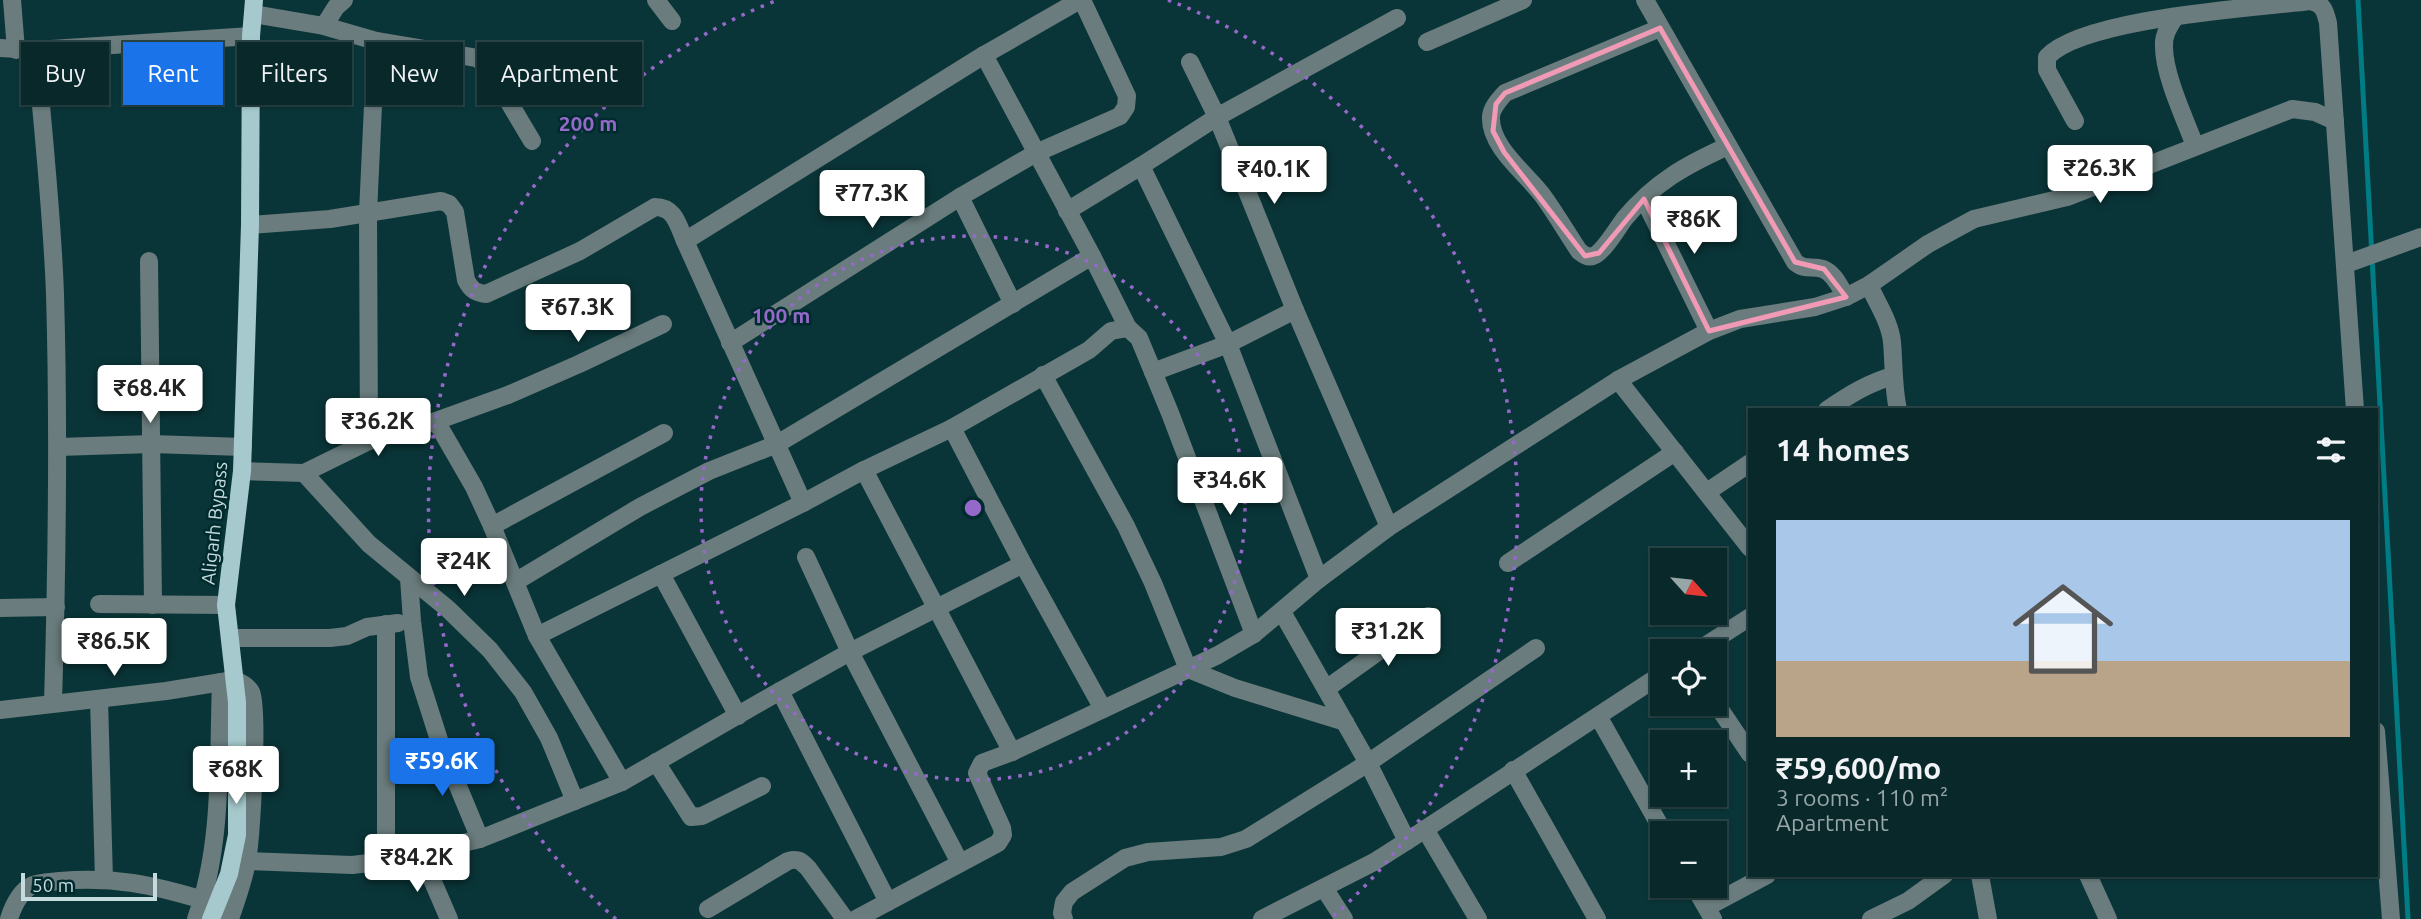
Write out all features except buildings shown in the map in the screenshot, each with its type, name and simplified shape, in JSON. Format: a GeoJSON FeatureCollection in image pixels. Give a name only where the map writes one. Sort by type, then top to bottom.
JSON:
{"type":"FeatureCollection","features":[{"type":"Feature","properties":{"kind":"main road","name":"Aligarh Bypass"},"geometry":{"type":"LineString","coordinates":[[211,919],[229,874],[237,835],[237,702],[227,681],[230,638],[226,606],[242,471],[250,225],[251,36],[254,7]]}},
{"type":"Feature","properties":{"kind":"street"},"geometry":{"type":"LineString","coordinates":[[8,49],[12,0]]}},
{"type":"Feature","properties":{"kind":"street"},"geometry":{"type":"LineString","coordinates":[[324,26],[344,0]]}},
{"type":"Feature","properties":{"kind":"street"},"geometry":{"type":"LineString","coordinates":[[656,0],[672,21]]}},
{"type":"Feature","properties":{"kind":"street"},"geometry":{"type":"LineString","coordinates":[[685,241],[984,55],[1081,0],[1127,96],[1126,107],[1120,116],[1036,153],[960,197],[730,343]]}},
{"type":"Feature","properties":{"kind":"street"},"geometry":{"type":"LineString","coordinates":[[1427,42],[1523,0]]}},
{"type":"Feature","properties":{"kind":"street"},"geometry":{"type":"LineString","coordinates":[[1645,0],[1795,262],[1806,269],[1824,269],[1831,274],[1846,297]]}},
{"type":"Feature","properties":{"kind":"street"},"geometry":{"type":"LineString","coordinates":[[2075,121],[2047,70],[2047,57],[2052,51],[2081,37],[2121,24],[2310,1],[2320,3],[2325,9],[2328,23],[2335,121],[2361,259],[2355,408]]}},
{"type":"Feature","properties":{"kind":"street"},"geometry":{"type":"LineString","coordinates":[[254,7],[376,41],[477,58],[488,67],[532,141]]}},
{"type":"Feature","properties":{"kind":"street"},"geometry":{"type":"LineString","coordinates":[[2175,17],[2167,30],[2163,45],[2166,64],[2195,146]]}},
{"type":"Feature","properties":{"kind":"street"},"geometry":{"type":"LineString","coordinates":[[1067,211],[1217,117],[1397,18]]}},
{"type":"Feature","properties":{"kind":"street"},"geometry":{"type":"LineString","coordinates":[[1660,28],[1505,93],[1491,115],[1493,131],[1504,152],[1541,194],[1579,251],[1592,257],[1625,217],[1669,176],[1728,146]]}},
{"type":"Feature","properties":{"kind":"street"},"geometry":{"type":"LineString","coordinates":[[109,45],[251,36]]}},
{"type":"Feature","properties":{"kind":"street"},"geometry":{"type":"LineString","coordinates":[[369,441],[368,213],[376,41]]}},
{"type":"Feature","properties":{"kind":"street"},"geometry":{"type":"LineString","coordinates":[[984,55],[1128,328],[1139,338],[1254,634]]}},
{"type":"Feature","properties":{"kind":"street"},"geometry":{"type":"LineString","coordinates":[[1190,62],[1217,117],[1295,310],[1389,527]]}},
{"type":"Feature","properties":{"kind":"street"},"geometry":{"type":"LineString","coordinates":[[41,105],[55,292],[58,447],[53,703]]}},
{"type":"Feature","properties":{"kind":"street"},"geometry":{"type":"LineString","coordinates":[[856,919],[998,843],[1003,835],[1002,828],[977,773],[982,763],[1012,752],[1188,669],[1254,634],[1319,579],[1389,527],[1618,380],[1709,331],[1740,319],[1815,307],[1846,297],[1869,285],[1928,244],[1974,219],[2067,197],[2292,109],[2315,112],[2335,121]]}},
{"type":"Feature","properties":{"kind":"street"},"geometry":{"type":"LineString","coordinates":[[1140,166],[1228,344],[1319,579]]}},
{"type":"Feature","properties":{"kind":"street"},"geometry":{"type":"LineString","coordinates":[[960,197],[1013,304]]}},
{"type":"Feature","properties":{"kind":"street"},"geometry":{"type":"LineString","coordinates":[[1644,199],[1709,331]]}},
{"type":"Feature","properties":{"kind":"street"},"geometry":{"type":"LineString","coordinates":[[250,225],[330,219],[441,201],[449,204],[455,212],[466,280],[470,288],[477,293],[486,294],[580,251],[655,207],[664,207],[672,213],[803,503]]}},
{"type":"Feature","properties":{"kind":"street"},"geometry":{"type":"LineString","coordinates":[[2361,259],[2421,237]]}},
{"type":"Feature","properties":{"kind":"street"},"geometry":{"type":"LineString","coordinates":[[515,582],[663,495],[709,471],[778,444],[1092,256]]}},
{"type":"Feature","properties":{"kind":"street"},"geometry":{"type":"LineString","coordinates":[[149,261],[153,604]]}},
{"type":"Feature","properties":{"kind":"street"},"geometry":{"type":"LineString","coordinates":[[1869,285],[1892,341],[1898,408]]}},
{"type":"Feature","properties":{"kind":"street"},"geometry":{"type":"LineString","coordinates":[[1153,372],[1228,344],[1295,310]]}},
{"type":"Feature","properties":{"kind":"street"},"geometry":{"type":"LineString","coordinates":[[242,471],[304,473],[369,441],[436,421],[520,390],[663,324]]}},
{"type":"Feature","properties":{"kind":"street"},"geometry":{"type":"LineString","coordinates":[[537,636],[952,428],[1089,350],[1111,331],[1128,328]]}},
{"type":"Feature","properties":{"kind":"street"},"geometry":{"type":"LineString","coordinates":[[1043,375],[1131,538],[1153,583],[1188,669],[1235,688],[1345,722]]}},
{"type":"Feature","properties":{"kind":"street"},"geometry":{"type":"LineString","coordinates":[[1830,408],[1856,390],[1893,376]]}},
{"type":"Feature","properties":{"kind":"street"},"geometry":{"type":"LineString","coordinates":[[1618,380],[1748,545]]}},
{"type":"Feature","properties":{"kind":"street"},"geometry":{"type":"LineString","coordinates":[[436,421],[474,487],[537,636],[622,782]]}},
{"type":"Feature","properties":{"kind":"street"},"geometry":{"type":"LineString","coordinates":[[952,428],[1103,709]]}},
{"type":"Feature","properties":{"kind":"street"},"geometry":{"type":"LineString","coordinates":[[492,526],[664,433]]}},
{"type":"Feature","properties":{"kind":"street"},"geometry":{"type":"LineString","coordinates":[[58,447],[152,444],[243,447]]}},
{"type":"Feature","properties":{"kind":"street"},"geometry":{"type":"LineString","coordinates":[[1508,563],[1675,452]]}},
{"type":"Feature","properties":{"kind":"street"},"geometry":{"type":"LineString","coordinates":[[1707,492],[1748,464]]}},
{"type":"Feature","properties":{"kind":"street"},"geometry":{"type":"LineString","coordinates":[[864,470],[1012,752]]}},
{"type":"Feature","properties":{"kind":"street"},"geometry":{"type":"LineString","coordinates":[[304,473],[369,544],[448,609],[490,650],[523,692],[549,738],[575,801]]}},
{"type":"Feature","properties":{"kind":"street"},"geometry":{"type":"LineString","coordinates":[[806,557],[850,652],[960,863]]}},
{"type":"Feature","properties":{"kind":"street"},"geometry":{"type":"LineString","coordinates":[[247,862],[330,865],[386,861],[480,839],[622,782],[850,652],[1023,564]]}},
{"type":"Feature","properties":{"kind":"street"},"geometry":{"type":"LineString","coordinates":[[661,574],[738,716]]}},
{"type":"Feature","properties":{"kind":"street"},"geometry":{"type":"LineString","coordinates":[[410,578],[419,677],[440,743],[480,839]]}},
{"type":"Feature","properties":{"kind":"street"},"geometry":{"type":"LineString","coordinates":[[99,604],[226,606]]}},
{"type":"Feature","properties":{"kind":"street"},"geometry":{"type":"LineString","coordinates":[[0,608],[56,607]]}},
{"type":"Feature","properties":{"kind":"street"},"geometry":{"type":"LineString","coordinates":[[1282,612],[1368,763],[1406,841]]}},
{"type":"Feature","properties":{"kind":"street"},"geometry":{"type":"LineString","coordinates":[[1326,689],[1428,616]]}},
{"type":"Feature","properties":{"kind":"street"},"geometry":{"type":"LineString","coordinates":[[1716,639],[1748,618]]}},
{"type":"Feature","properties":{"kind":"street"},"geometry":{"type":"LineString","coordinates":[[230,638],[330,638],[347,636],[367,627],[412,621]]}},
{"type":"Feature","properties":{"kind":"street"},"geometry":{"type":"LineString","coordinates":[[386,624],[386,861]]}},
{"type":"Feature","properties":{"kind":"street"},"geometry":{"type":"LineString","coordinates":[[1064,919],[1064,902],[1072,892],[1125,858],[1148,852],[1222,847],[1246,839],[1368,763],[1536,648]]}},
{"type":"Feature","properties":{"kind":"street"},"geometry":{"type":"LineString","coordinates":[[0,710],[227,681],[243,683],[251,692],[253,706],[253,765],[247,862],[230,919]]}},
{"type":"Feature","properties":{"kind":"street"},"geometry":{"type":"LineString","coordinates":[[196,919],[212,860],[227,681]]}},
{"type":"Feature","properties":{"kind":"street"},"geometry":{"type":"LineString","coordinates":[[1262,919],[1374,862],[1650,682]]}},
{"type":"Feature","properties":{"kind":"street"},"geometry":{"type":"LineString","coordinates":[[780,691],[888,902]]}},
{"type":"Feature","properties":{"kind":"street"},"geometry":{"type":"LineString","coordinates":[[99,699],[104,880]]}},
{"type":"Feature","properties":{"kind":"street"},"geometry":{"type":"LineString","coordinates":[[1598,716],[1657,821]]}},
{"type":"Feature","properties":{"kind":"street"},"geometry":{"type":"LineString","coordinates":[[1724,716],[1748,751]]}},
{"type":"Feature","properties":{"kind":"street"},"geometry":{"type":"LineString","coordinates":[[2378,757],[2391,919]]}},
{"type":"Feature","properties":{"kind":"street"},"geometry":{"type":"LineString","coordinates":[[656,762],[691,817],[702,816],[762,786]]}},
{"type":"Feature","properties":{"kind":"street"},"geometry":{"type":"LineString","coordinates":[[1514,770],[1597,919]]}},
{"type":"Feature","properties":{"kind":"street"},"geometry":{"type":"LineString","coordinates":[[1425,829],[1478,919]]}},
{"type":"Feature","properties":{"kind":"street"},"geometry":{"type":"LineString","coordinates":[[421,854],[449,919]]}},
{"type":"Feature","properties":{"kind":"street"},"geometry":{"type":"LineString","coordinates":[[708,909],[795,859],[802,861],[808,868],[845,919]]}},
{"type":"Feature","properties":{"kind":"street"},"geometry":{"type":"LineString","coordinates":[[1710,913],[1764,877]]}},
{"type":"Feature","properties":{"kind":"street"},"geometry":{"type":"LineString","coordinates":[[1871,919],[1908,901],[1941,877]]}},
{"type":"Feature","properties":{"kind":"street"},"geometry":{"type":"LineString","coordinates":[[1980,877],[1988,919]]}},
{"type":"Feature","properties":{"kind":"street"},"geometry":{"type":"LineString","coordinates":[[2089,877],[2108,919]]}},
{"type":"Feature","properties":{"kind":"street"},"geometry":{"type":"LineString","coordinates":[[9,919],[19,896],[34,884],[71,880],[152,885],[203,900]]}},
{"type":"Feature","properties":{"kind":"street"},"geometry":{"type":"LineString","coordinates":[[1324,888],[1344,919]]}},
{"type":"Feature","properties":{"kind":"highlighted area"},"geometry":{"type":"Polygon","coordinates":[[[1660,28],[1795,262],[1824,269],[1846,297],[1709,331],[1644,199],[1599,253],[1585,256],[1504,152],[1493,131],[1496,104],[1505,93],[1660,28]]]}},
{"type":"Feature","properties":{"kind":"waterway"},"geometry":{"type":"LineString","coordinates":[[2358,0],[2408,919]]}}]}
